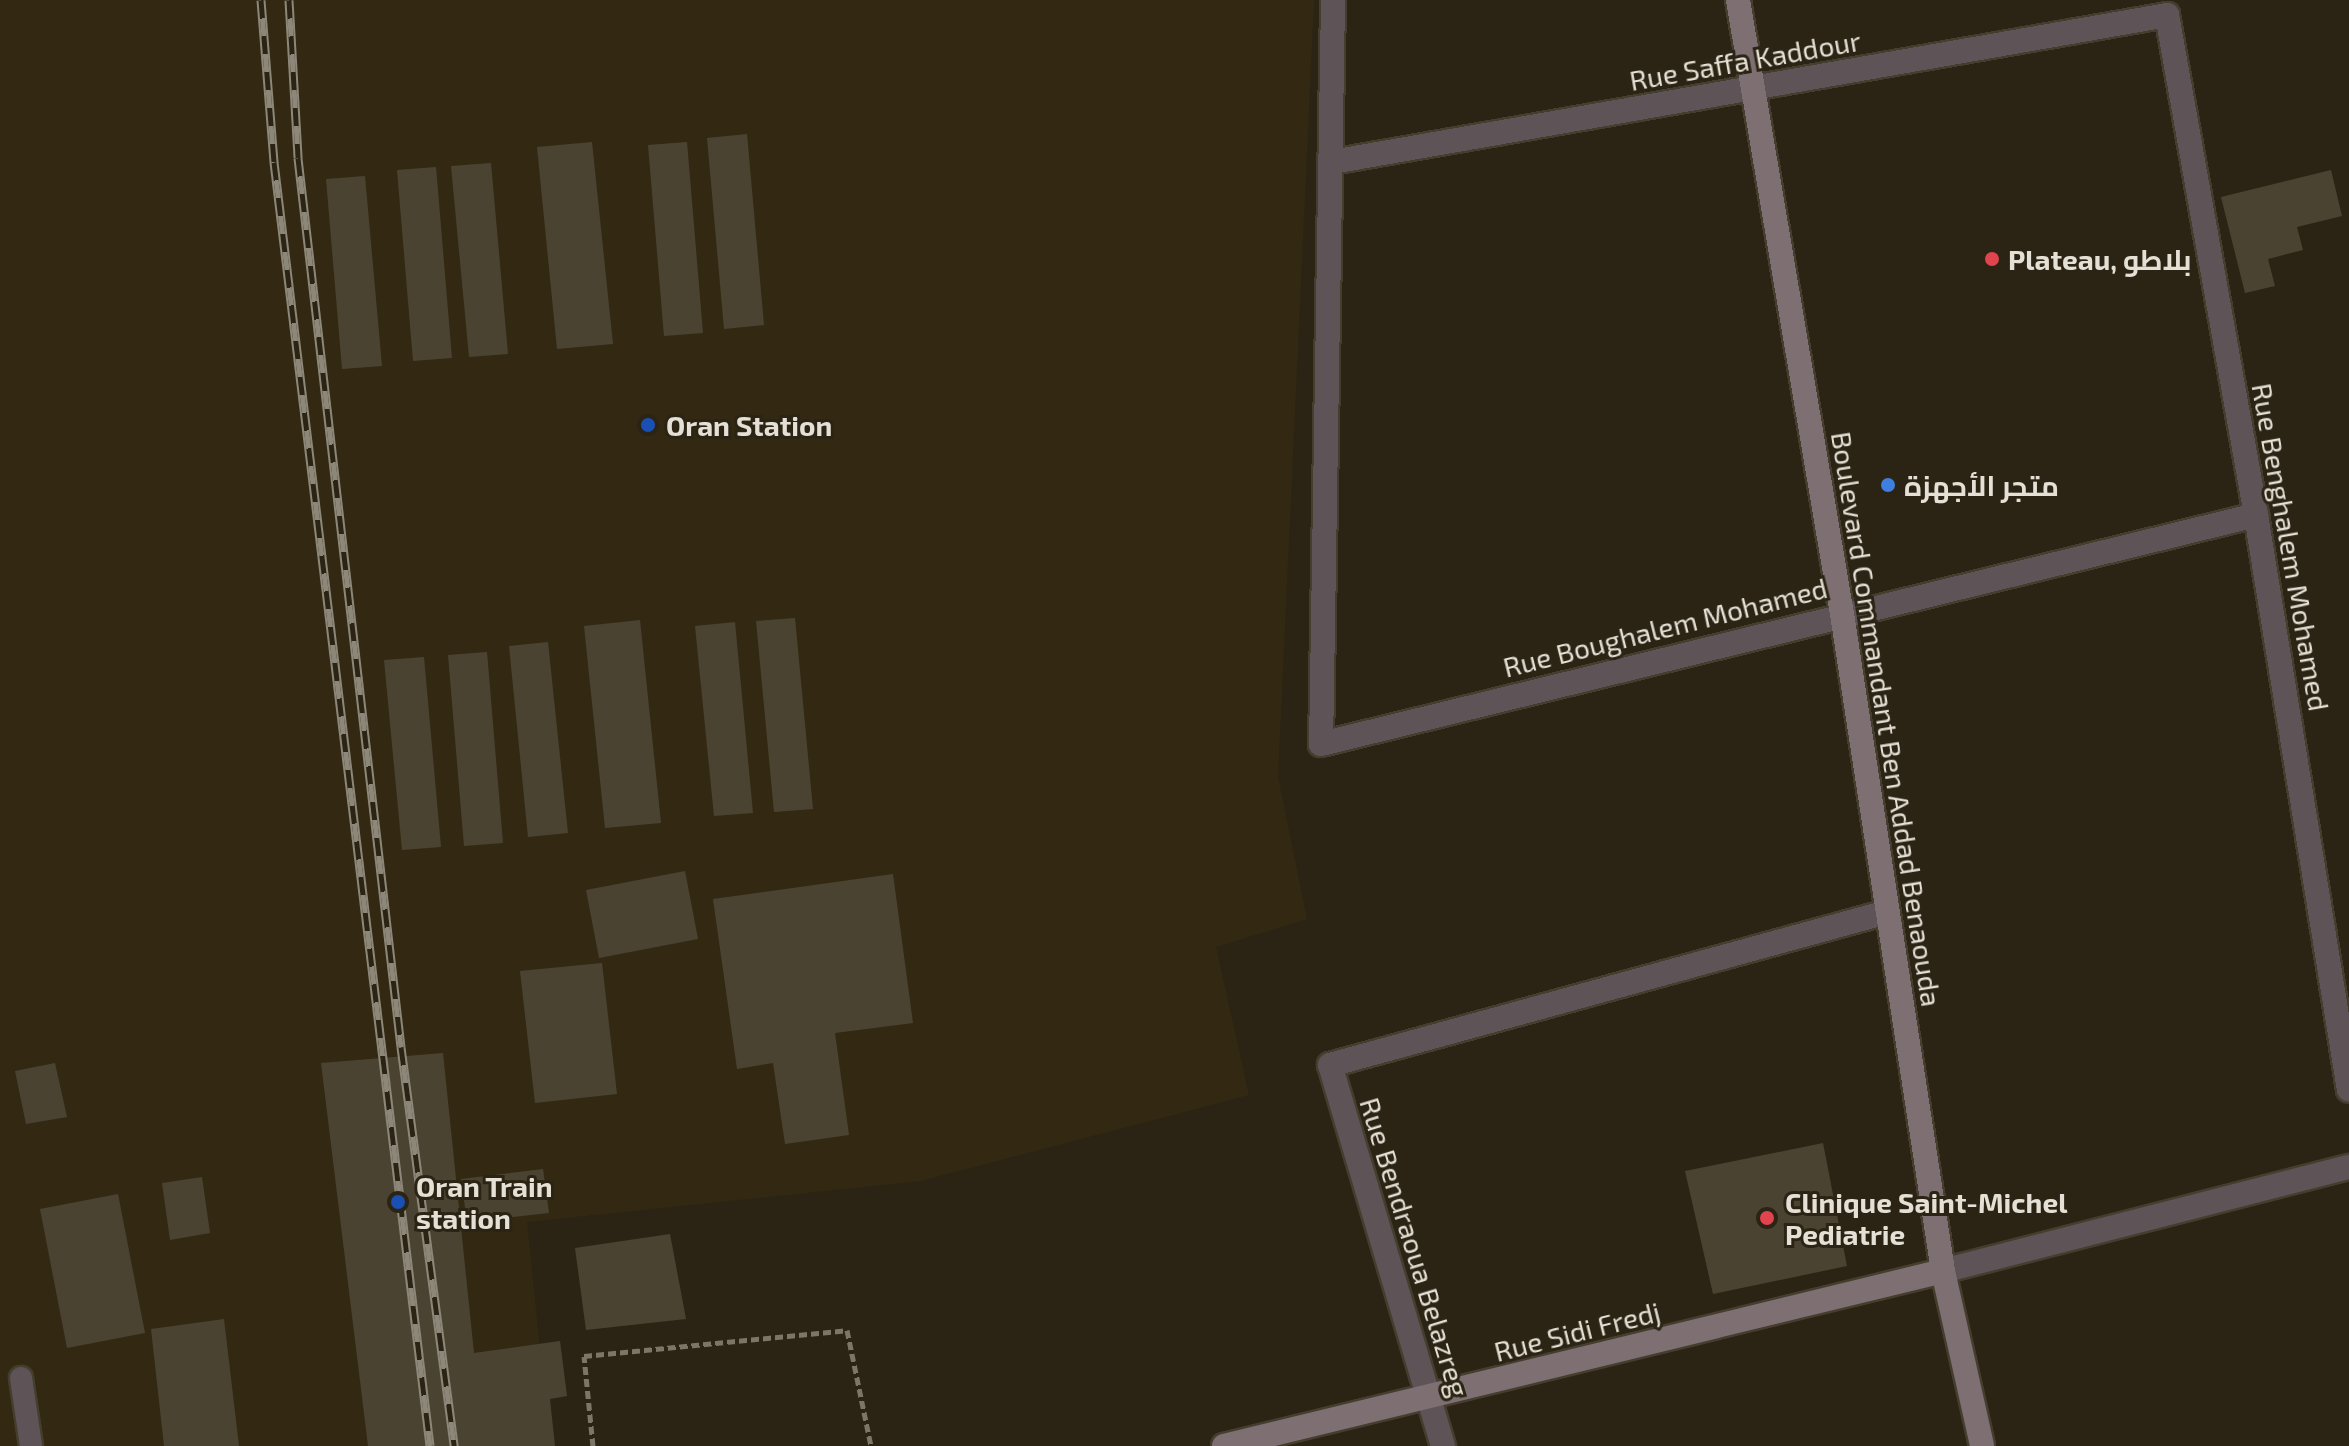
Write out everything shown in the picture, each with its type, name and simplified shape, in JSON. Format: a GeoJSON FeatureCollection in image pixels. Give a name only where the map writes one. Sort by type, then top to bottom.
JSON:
{"type":"FeatureCollection","features":[{"type":"Feature","properties":{"kind":"main road","name":"Boulevard Commandant Ben Addad Benaouda"},"geometry":{"type":"LineString","coordinates":[[1738,0],[1842,614],[1943,1271],[1982,1446]]}},
{"type":"Feature","properties":{"kind":"main road","name":"Rue Sidi Fredj"},"geometry":{"type":"LineString","coordinates":[[1224,1446],[1943,1271]]}},
{"type":"Feature","properties":{"kind":"street"},"geometry":{"type":"LineString","coordinates":[[1332,162],[1333,0]]}},
{"type":"Feature","properties":{"kind":"street","name":"Rue Saffa Kaddour"},"geometry":{"type":"LineString","coordinates":[[1332,162],[1754,89],[2171,7]]}},
{"type":"Feature","properties":{"kind":"street","name":"Rue Benghalem Mohamed"},"geometry":{"type":"LineString","coordinates":[[2171,7],[2349,1090]]}},
{"type":"Feature","properties":{"kind":"street","name":"Rue Boughalem Mohamed"},"geometry":{"type":"LineString","coordinates":[[1332,162],[1321,744],[2256,515]]}},
{"type":"Feature","properties":{"kind":"street","name":"Rue Bendraoua Belazreg"},"geometry":{"type":"LineString","coordinates":[[1443,1446],[1330,1065],[1887,912]]}},
{"type":"Feature","properties":{"kind":"street"},"geometry":{"type":"LineString","coordinates":[[1943,1271],[2349,1167]]}},
{"type":"Feature","properties":{"kind":"lane"},"geometry":{"type":"LineString","coordinates":[[21,1378],[31,1446]]}},
{"type":"Feature","properties":{"kind":"path"},"geometry":{"type":"LineString","coordinates":[[593,1446],[584,1356],[847,1330],[871,1446]]}},
{"type":"Feature","properties":{"kind":"shaded area","name":"Oran Station"},"geometry":{"type":"Polygon","coordinates":[[[0,0],[1314,0],[1278,777],[1307,919],[1216,947],[1249,1095],[920,1181],[527,1222],[550,1446],[0,1446],[0,0]]]}},
{"type":"Feature","properties":{"kind":"building"},"geometry":{"type":"Polygon","coordinates":[[[747,134],[764,325],[724,329],[707,138],[747,134]]]}},
{"type":"Feature","properties":{"kind":"building"},"geometry":{"type":"Polygon","coordinates":[[[592,142],[613,344],[557,349],[537,147],[592,142]]]}},
{"type":"Feature","properties":{"kind":"building"},"geometry":{"type":"Polygon","coordinates":[[[687,142],[703,333],[664,336],[648,145],[687,142]]]}},
{"type":"Feature","properties":{"kind":"building"},"geometry":{"type":"Polygon","coordinates":[[[491,163],[508,354],[469,357],[451,166],[491,163]]]}},
{"type":"Feature","properties":{"kind":"building"},"geometry":{"type":"Polygon","coordinates":[[[436,167],[452,358],[413,361],[397,170],[436,167]]]}},
{"type":"Feature","properties":{"kind":"building"},"geometry":{"type":"Polygon","coordinates":[[[2331,170],[2342,216],[2297,227],[2303,250],[2268,259],[2275,286],[2245,293],[2221,197],[2331,170]]]}},
{"type":"Feature","properties":{"kind":"building"},"geometry":{"type":"Polygon","coordinates":[[[365,176],[382,366],[342,369],[326,179],[365,176]]]}},
{"type":"Feature","properties":{"kind":"building"},"geometry":{"type":"Polygon","coordinates":[[[795,618],[813,809],[774,812],[756,621],[795,618]]]}},
{"type":"Feature","properties":{"kind":"building"},"geometry":{"type":"Polygon","coordinates":[[[640,620],[661,823],[605,828],[584,626],[640,620]]]}},
{"type":"Feature","properties":{"kind":"building"},"geometry":{"type":"Polygon","coordinates":[[[735,622],[753,813],[714,816],[695,626],[735,622]]]}},
{"type":"Feature","properties":{"kind":"building"},"geometry":{"type":"Polygon","coordinates":[[[548,642],[568,833],[528,837],[509,646],[548,642]]]}},
{"type":"Feature","properties":{"kind":"building"},"geometry":{"type":"Polygon","coordinates":[[[487,652],[503,843],[464,846],[448,655],[487,652]]]}},
{"type":"Feature","properties":{"kind":"building"},"geometry":{"type":"Polygon","coordinates":[[[424,657],[441,847],[402,850],[384,660],[424,657]]]}},
{"type":"Feature","properties":{"kind":"building"},"geometry":{"type":"Polygon","coordinates":[[[685,871],[698,939],[599,958],[586,890],[685,871]]]}},
{"type":"Feature","properties":{"kind":"building"},"geometry":{"type":"Polygon","coordinates":[[[893,874],[913,1023],[835,1033],[849,1135],[785,1144],[773,1063],[737,1069],[713,899],[893,874]]]}},
{"type":"Feature","properties":{"kind":"building"},"geometry":{"type":"Polygon","coordinates":[[[602,963],[617,1094],[535,1103],[520,971],[602,963]]]}},
{"type":"Feature","properties":{"kind":"building","name":"Oran Train station"},"geometry":{"type":"Polygon","coordinates":[[[443,1053],[474,1353],[560,1341],[567,1396],[550,1399],[555,1446],[368,1446],[321,1063],[443,1053]]]}},
{"type":"Feature","properties":{"kind":"building"},"geometry":{"type":"Polygon","coordinates":[[[55,1063],[67,1117],[26,1124],[15,1071],[55,1063]]]}},
{"type":"Feature","properties":{"kind":"building"},"geometry":{"type":"Polygon","coordinates":[[[1823,1143],[1847,1266],[1713,1294],[1685,1171],[1823,1143]]]}},
{"type":"Feature","properties":{"kind":"building"},"geometry":{"type":"Polygon","coordinates":[[[543,1169],[549,1213],[467,1222],[461,1179],[543,1169]]]}},
{"type":"Feature","properties":{"kind":"building"},"geometry":{"type":"Polygon","coordinates":[[[202,1177],[210,1233],[170,1240],[162,1183],[202,1177]]]}},
{"type":"Feature","properties":{"kind":"building"},"geometry":{"type":"Polygon","coordinates":[[[118,1194],[145,1333],[67,1348],[40,1209],[118,1194]]]}},
{"type":"Feature","properties":{"kind":"building"},"geometry":{"type":"Polygon","coordinates":[[[670,1234],[686,1319],[586,1330],[575,1248],[670,1234]]]}},
{"type":"Feature","properties":{"kind":"building"},"geometry":{"type":"Polygon","coordinates":[[[224,1319],[239,1446],[164,1446],[151,1329],[224,1319]]]}},
{"type":"Feature","properties":{"kind":"railway"},"geometry":{"type":"LineString","coordinates":[[261,0],[274,162],[430,1446]]}},
{"type":"Feature","properties":{"kind":"railway"},"geometry":{"type":"LineString","coordinates":[[289,0],[298,158],[401,1047],[454,1446]]}},
{"type":"Feature","properties":{"kind":"place","name":"Plateau, بلاطو"},"geometry":{"type":"Point","coordinates":[1992,259]}},
{"type":"Feature","properties":{"kind":"place","name":"Oran Station"},"geometry":{"type":"Point","coordinates":[648,425]}},
{"type":"Feature","properties":{"kind":"place","name":"متجر الأجهزة"},"geometry":{"type":"Point","coordinates":[1888,485]}},
{"type":"Feature","properties":{"kind":"place","name":"Oran Train station"},"geometry":{"type":"Point","coordinates":[398,1202]}},
{"type":"Feature","properties":{"kind":"place","name":"Clinique Saint-Michel Pediatrie"},"geometry":{"type":"Point","coordinates":[1767,1218]}}]}
